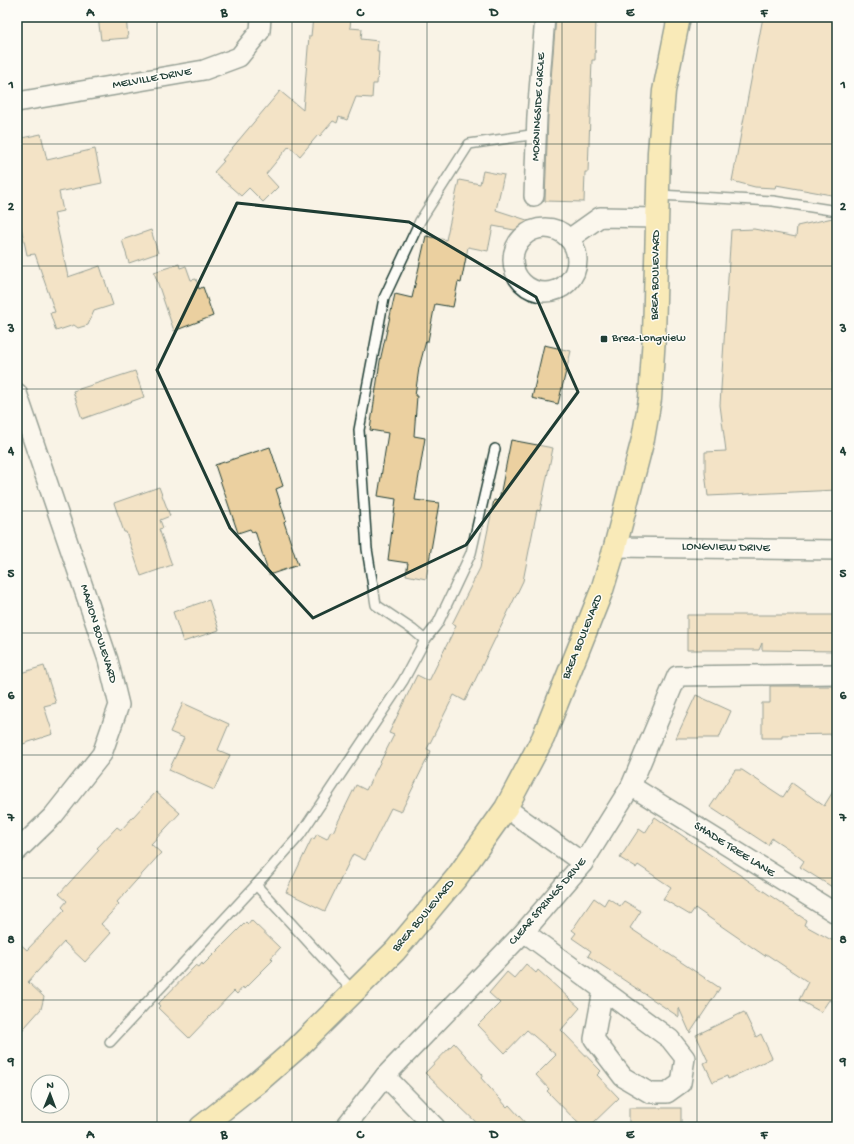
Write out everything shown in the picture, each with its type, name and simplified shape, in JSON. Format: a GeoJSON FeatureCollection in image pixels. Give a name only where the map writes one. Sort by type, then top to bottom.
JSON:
{"type":"FeatureCollection","features":[{"type":"Feature","properties":{"kind":"main road","name":"BREA BOULEVARD"},"geometry":{"type":"LineString","coordinates":[[201,1127],[258,1082],[297,1048],[396,951],[457,877],[506,808],[543,738],[602,590],[615,547],[643,439],[650,398],[654,336],[659,152],[664,91],[679,17]]}},
{"type":"Feature","properties":{"kind":"street","name":"MELVILLE DRIVE"},"geometry":{"type":"LineString","coordinates":[[17,102],[204,70],[239,58],[260,31],[261,17]]}},
{"type":"Feature","properties":{"kind":"street","name":"MORNINGSIDE CIRCLE"},"geometry":{"type":"LineString","coordinates":[[534,196],[545,17]]}},
{"type":"Feature","properties":{"kind":"street"},"geometry":{"type":"LineString","coordinates":[[569,239],[600,217],[657,218]]}},
{"type":"Feature","properties":{"kind":"street","name":"MARION BOULEVARD"},"geometry":{"type":"LineString","coordinates":[[17,393],[108,660],[119,705],[102,754],[53,816],[17,851]]}},
{"type":"Feature","properties":{"kind":"street","name":"LONGVIEW DRIVE"},"geometry":{"type":"LineString","coordinates":[[615,547],[837,550]]}},
{"type":"Feature","properties":{"kind":"street","name":"CLEAR SPRINGS DRIVE"},"geometry":{"type":"LineString","coordinates":[[345,1127],[385,1076],[524,932],[583,863],[631,786],[677,676],[837,674]]}},
{"type":"Feature","properties":{"kind":"street","name":"SHADE TREE LANE"},"geometry":{"type":"LineString","coordinates":[[631,786],[837,914]]}},
{"type":"Feature","properties":{"kind":"street"},"geometry":{"type":"LineString","coordinates":[[506,808],[583,863]]}},
{"type":"Feature","properties":{"kind":"street"},"geometry":{"type":"LineString","coordinates":[[524,932],[670,1039],[685,1058],[681,1083],[666,1094],[650,1093],[623,1077],[594,1039],[602,990]]}},
{"type":"Feature","properties":{"kind":"street"},"geometry":{"type":"LineString","coordinates":[[385,1076],[435,1127]]}},
{"type":"Feature","properties":{"kind":"lane"},"geometry":{"type":"LineString","coordinates":[[425,640],[376,604],[367,549],[359,430],[384,298],[420,221],[469,144],[537,134]]}},
{"type":"Feature","properties":{"kind":"lane"},"geometry":{"type":"LineString","coordinates":[[658,195],[773,201],[837,211]]}},
{"type":"Feature","properties":{"kind":"lane"},"geometry":{"type":"LineString","coordinates":[[110,1042],[256,885],[300,835],[403,681],[425,640],[438,623],[471,553],[495,449]]}},
{"type":"Feature","properties":{"kind":"lane"},"geometry":{"type":"LineString","coordinates":[[256,885],[354,992]]}},
{"type":"Feature","properties":{"kind":"highlighted area"},"geometry":{"type":"Polygon","coordinates":[[[237,203],[409,222],[536,297],[578,392],[466,545],[313,618],[230,528],[157,370],[237,203]]]}},
{"type":"Feature","properties":{"kind":"building"},"geometry":{"type":"Polygon","coordinates":[[[98,17],[126,17],[128,38],[101,40],[98,17]]]}},
{"type":"Feature","properties":{"kind":"building"},"geometry":{"type":"Polygon","coordinates":[[[313,17],[351,17],[350,28],[362,29],[361,39],[378,41],[377,51],[379,51],[377,84],[373,84],[372,98],[356,97],[347,120],[339,117],[337,123],[333,121],[320,136],[318,135],[300,156],[289,146],[266,174],[278,187],[263,202],[249,188],[241,196],[214,172],[224,161],[222,160],[280,91],[303,110],[309,36],[311,36],[313,17]]]}},
{"type":"Feature","properties":{"kind":"building"},"geometry":{"type":"Polygon","coordinates":[[[556,17],[596,17],[595,60],[592,60],[588,172],[585,172],[584,202],[545,201],[548,117],[556,17]]]}},
{"type":"Feature","properties":{"kind":"building"},"geometry":{"type":"Polygon","coordinates":[[[763,17],[837,17],[837,196],[776,185],[775,188],[755,187],[732,181],[763,17]]]}},
{"type":"Feature","properties":{"kind":"building"},"geometry":{"type":"Polygon","coordinates":[[[41,134],[47,160],[95,149],[102,183],[59,192],[63,211],[54,213],[68,277],[100,266],[113,305],[94,311],[88,325],[78,328],[74,325],[56,331],[50,313],[55,312],[35,254],[27,255],[17,208],[17,139],[41,134]]]}},
{"type":"Feature","properties":{"kind":"building"},"geometry":{"type":"Polygon","coordinates":[[[483,171],[504,175],[496,210],[533,222],[530,233],[493,226],[488,251],[468,247],[461,283],[458,282],[453,307],[435,304],[428,341],[426,341],[419,368],[415,396],[417,396],[414,436],[425,438],[415,500],[439,503],[426,579],[406,575],[408,563],[388,560],[396,499],[378,496],[388,433],[370,430],[380,361],[395,294],[412,298],[426,236],[446,240],[459,180],[480,184],[483,171]]]}},
{"type":"Feature","properties":{"kind":"building"},"geometry":{"type":"Polygon","coordinates":[[[837,217],[837,292],[833,377],[837,377],[837,490],[708,496],[705,473],[705,452],[726,451],[720,405],[731,230],[754,229],[796,237],[797,226],[837,217]]]}},
{"type":"Feature","properties":{"kind":"building"},"geometry":{"type":"Polygon","coordinates":[[[151,230],[158,253],[129,263],[122,240],[151,230]]]}},
{"type":"Feature","properties":{"kind":"building"},"geometry":{"type":"Polygon","coordinates":[[[179,264],[180,268],[186,266],[191,280],[196,279],[199,289],[203,287],[213,316],[174,331],[154,272],[179,264]]]}},
{"type":"Feature","properties":{"kind":"building"},"geometry":{"type":"Polygon","coordinates":[[[544,345],[571,351],[558,404],[532,398],[544,345]]]}},
{"type":"Feature","properties":{"kind":"building"},"geometry":{"type":"Polygon","coordinates":[[[135,371],[144,397],[82,419],[73,391],[135,371]]]}},
{"type":"Feature","properties":{"kind":"building"},"geometry":{"type":"Polygon","coordinates":[[[511,440],[553,448],[540,511],[537,510],[523,581],[465,701],[454,695],[427,749],[431,751],[401,812],[391,808],[365,860],[353,854],[325,911],[286,892],[312,838],[314,839],[317,834],[327,839],[331,831],[333,832],[356,785],[366,790],[394,735],[389,733],[417,675],[429,681],[456,626],[452,624],[480,568],[494,500],[499,501],[511,440]]]}},
{"type":"Feature","properties":{"kind":"building"},"geometry":{"type":"Polygon","coordinates":[[[270,447],[283,486],[276,489],[286,520],[284,522],[298,565],[269,575],[255,531],[252,532],[250,529],[238,533],[215,465],[270,447]]]}},
{"type":"Feature","properties":{"kind":"building"},"geometry":{"type":"Polygon","coordinates":[[[159,487],[170,516],[160,520],[163,528],[159,529],[172,565],[141,576],[114,503],[159,487]]]}},
{"type":"Feature","properties":{"kind":"building"},"geometry":{"type":"Polygon","coordinates":[[[209,600],[219,630],[183,642],[173,612],[209,600]]]}},
{"type":"Feature","properties":{"kind":"building"},"geometry":{"type":"Polygon","coordinates":[[[687,615],[837,615],[837,651],[762,650],[762,643],[759,650],[687,650],[687,615]]]}},
{"type":"Feature","properties":{"kind":"building"},"geometry":{"type":"Polygon","coordinates":[[[44,666],[56,703],[44,706],[53,734],[17,746],[17,674],[44,666]]]}},
{"type":"Feature","properties":{"kind":"building"},"geometry":{"type":"Polygon","coordinates":[[[770,686],[837,686],[837,734],[782,735],[782,738],[762,738],[762,703],[770,703],[770,686]]]}},
{"type":"Feature","properties":{"kind":"building"},"geometry":{"type":"Polygon","coordinates":[[[696,695],[731,711],[719,738],[676,738],[696,695]]]}},
{"type":"Feature","properties":{"kind":"building"},"geometry":{"type":"Polygon","coordinates":[[[183,703],[229,724],[218,750],[230,755],[214,790],[169,770],[184,738],[170,732],[183,703]]]}},
{"type":"Feature","properties":{"kind":"building"},"geometry":{"type":"Polygon","coordinates":[[[735,770],[742,770],[783,797],[792,783],[824,806],[837,785],[837,890],[800,867],[804,861],[789,849],[772,838],[768,845],[710,807],[735,770]]]}},
{"type":"Feature","properties":{"kind":"building"},"geometry":{"type":"Polygon","coordinates":[[[156,792],[180,813],[151,844],[161,853],[117,902],[119,904],[101,924],[111,933],[85,962],[64,942],[28,982],[44,997],[41,1009],[17,1036],[17,941],[27,950],[65,910],[62,907],[67,901],[59,894],[99,850],[97,848],[117,827],[121,830],[156,792]]]}},
{"type":"Feature","properties":{"kind":"building"},"geometry":{"type":"Polygon","coordinates":[[[655,817],[806,920],[804,925],[837,943],[837,1004],[829,1000],[821,1012],[799,1000],[808,982],[766,954],[765,956],[695,908],[690,915],[663,899],[671,887],[638,865],[636,868],[620,858],[639,829],[645,833],[655,817]]]}},
{"type":"Feature","properties":{"kind":"building"},"geometry":{"type":"Polygon","coordinates":[[[594,898],[604,905],[608,898],[620,906],[624,901],[641,911],[630,928],[720,988],[690,1033],[679,1008],[679,1017],[588,956],[591,951],[572,938],[576,933],[572,930],[594,898]]]}},
{"type":"Feature","properties":{"kind":"building"},"geometry":{"type":"Polygon","coordinates":[[[251,920],[280,948],[271,958],[273,960],[244,989],[243,987],[237,994],[234,991],[189,1038],[158,1008],[160,1006],[158,1004],[196,965],[199,967],[202,963],[203,965],[246,922],[248,924],[251,920]]]}},
{"type":"Feature","properties":{"kind":"building"},"geometry":{"type":"Polygon","coordinates":[[[526,964],[536,973],[538,970],[580,1008],[561,1030],[601,1071],[597,1075],[619,1098],[589,1127],[582,1127],[547,1091],[549,1089],[536,1075],[556,1055],[527,1030],[505,1053],[478,1025],[500,1003],[489,993],[507,972],[514,978],[526,964]]]}},
{"type":"Feature","properties":{"kind":"building"},"geometry":{"type":"Polygon","coordinates":[[[744,1012],[756,1037],[761,1034],[772,1058],[728,1079],[727,1076],[713,1082],[704,1063],[708,1061],[696,1035],[744,1012]]]}},
{"type":"Feature","properties":{"kind":"building"},"geometry":{"type":"Polygon","coordinates":[[[454,1043],[483,1075],[481,1078],[507,1107],[509,1105],[529,1127],[481,1127],[425,1073],[454,1043]]]}},
{"type":"Feature","properties":{"kind":"building"},"geometry":{"type":"Polygon","coordinates":[[[629,1108],[681,1108],[681,1127],[629,1127],[629,1108]]]}},
{"type":"Feature","properties":{"kind":"place","name":"Brea-Longview"},"geometry":{"type":"Point","coordinates":[604,339]}}]}
